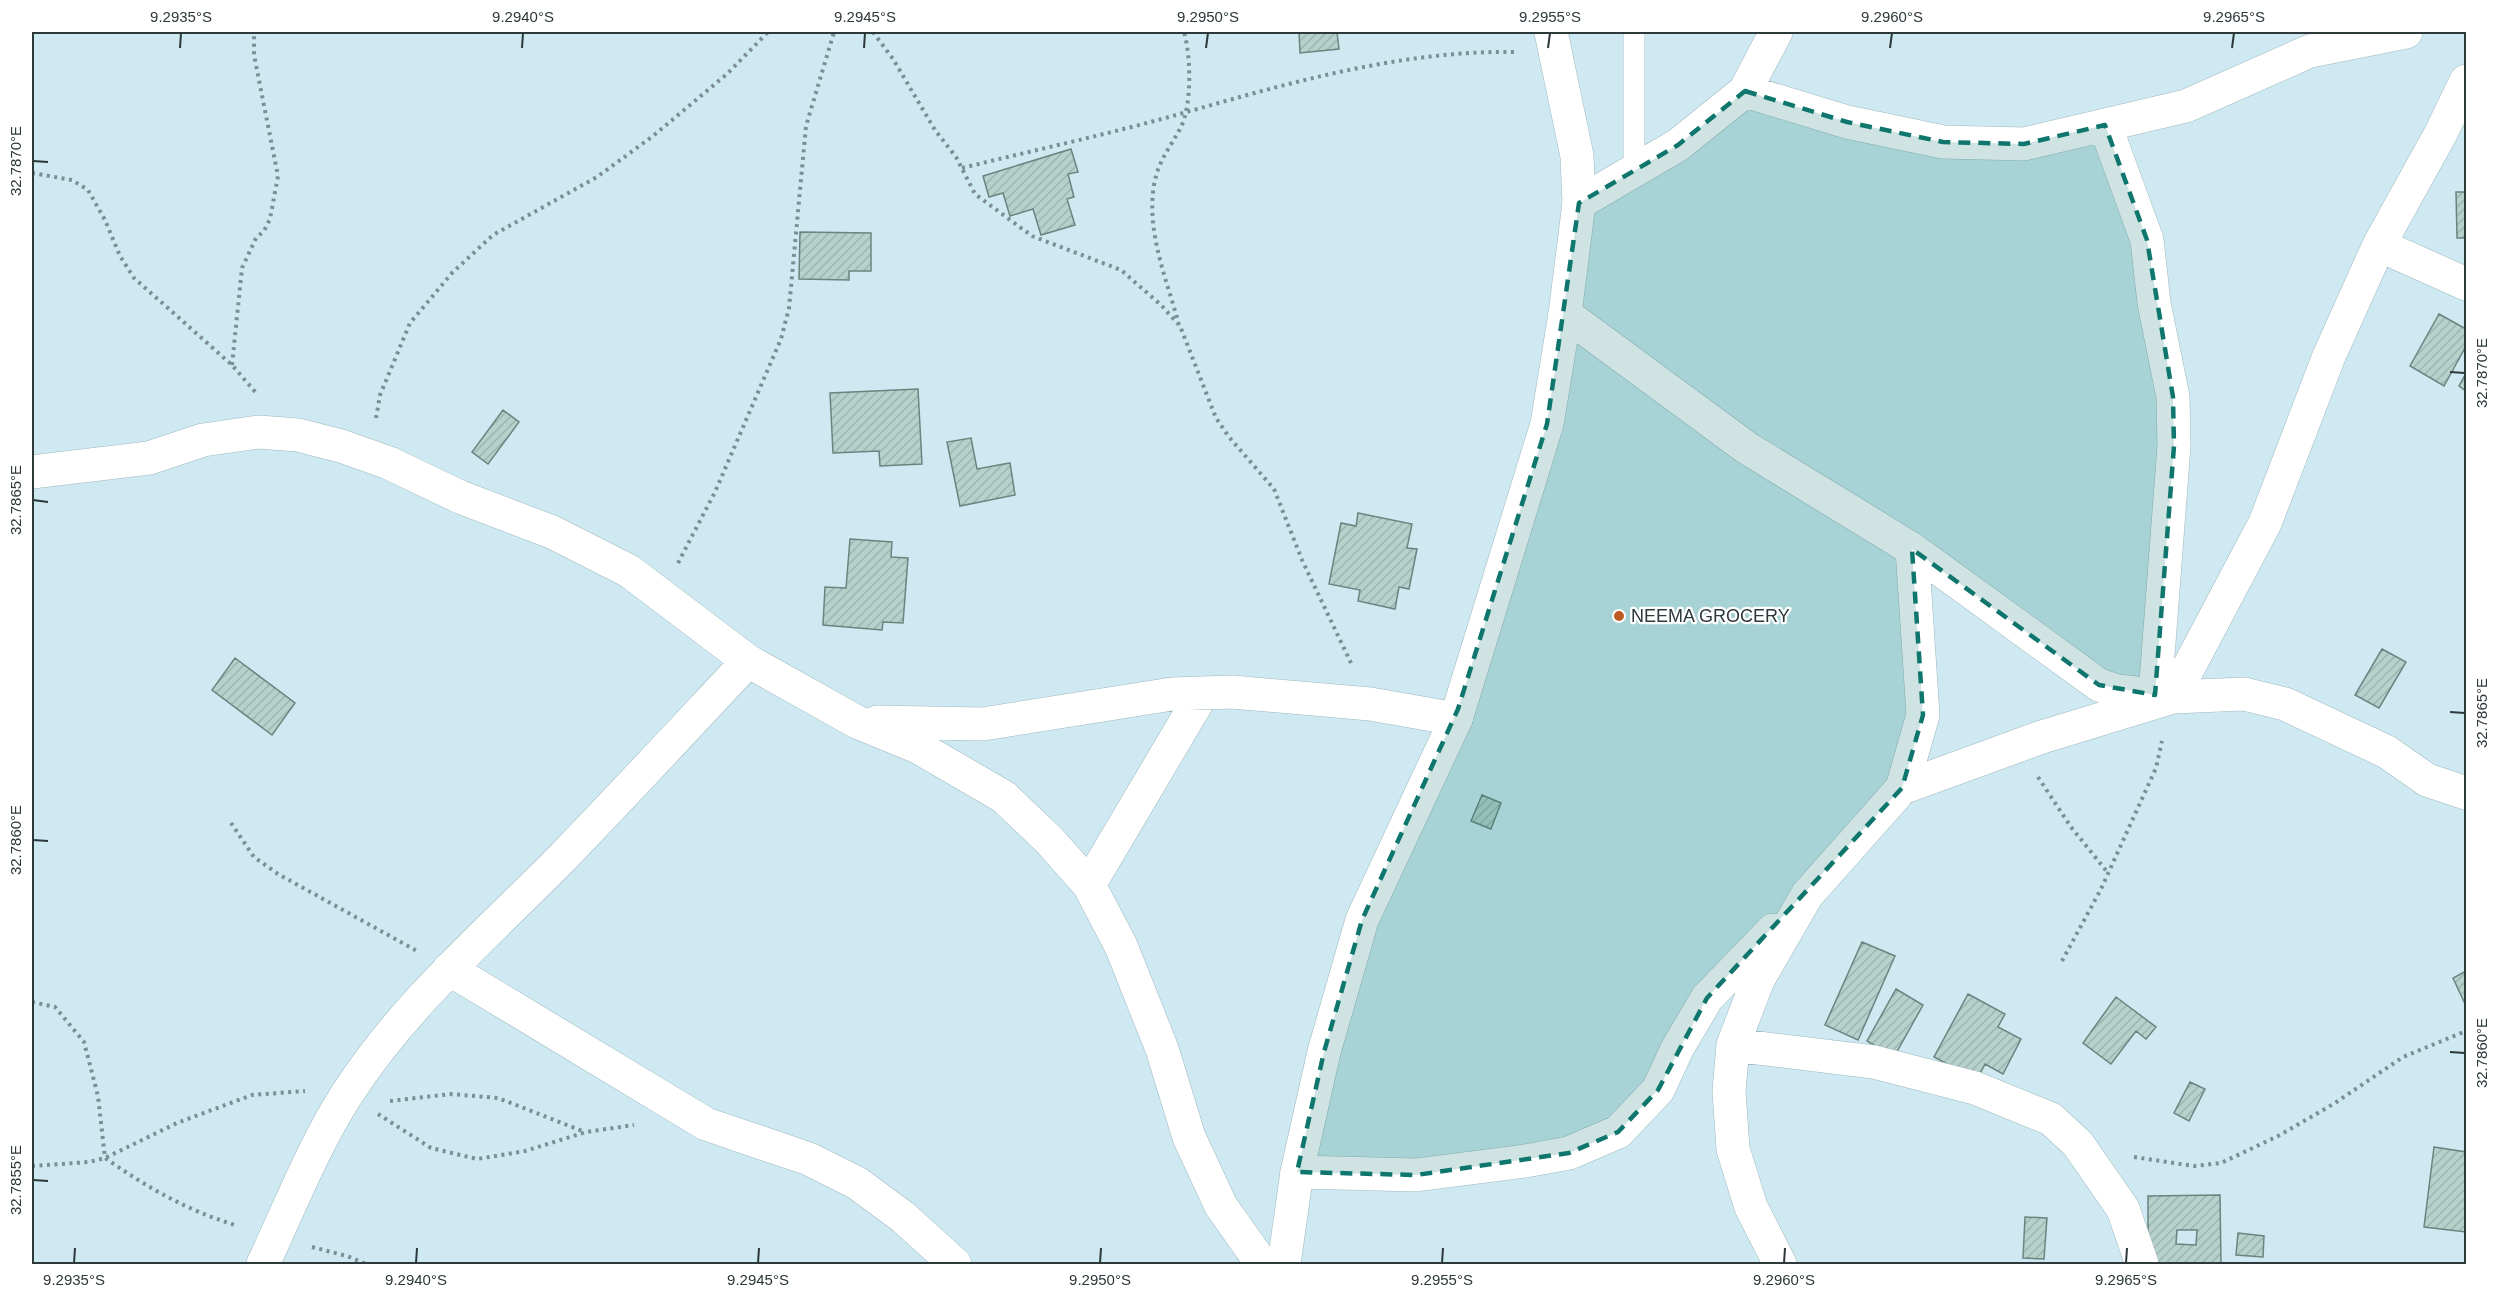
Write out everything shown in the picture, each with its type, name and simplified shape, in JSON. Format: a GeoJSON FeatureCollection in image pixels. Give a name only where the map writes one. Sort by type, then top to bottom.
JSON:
{"type":"FeatureCollection","features":[{"type":"Feature","properties":{"kind":"street"},"geometry":{"type":"LineString","coordinates":[[1578,203],[1678,145],[1745,91],[1776,32]]}},
{"type":"Feature","properties":{"kind":"street"},"geometry":{"type":"LineString","coordinates":[[1745,91],[1847,122],[1943,142],[2024,144],[2186,106],[2310,51],[2406,32]]}},
{"type":"Feature","properties":{"kind":"street"},"geometry":{"type":"LineString","coordinates":[[1284,1264],[1297,1172],[1324,1052],[1362,920],[1456,719],[1547,424],[1565,314],[1578,203],[1577,156],[1554,42]]}},
{"type":"Feature","properties":{"kind":"street"},"geometry":{"type":"LineString","coordinates":[[1902,788],[2018,745],[2164,696],[2265,523],[2329,356],[2379,245],[2441,133],[2466,81]]}},
{"type":"Feature","properties":{"kind":"street"},"geometry":{"type":"LineString","coordinates":[[2105,125],[2147,240],[2154,303],[2172,397],[2174,446],[2164,696]]}},
{"type":"Feature","properties":{"kind":"street"},"geometry":{"type":"LineString","coordinates":[[2379,245],[2466,284]]}},
{"type":"Feature","properties":{"kind":"street"},"geometry":{"type":"LineString","coordinates":[[1565,314],[1747,448],[1912,549],[2099,685],[2117,691],[2164,696],[2244,694],[2285,704],[2387,753],[2427,780],[2466,793]]}},
{"type":"Feature","properties":{"kind":"street"},"geometry":{"type":"LineString","coordinates":[[32,472],[149,458],[203,440],[258,432],[298,435],[370,456],[460,497],[552,532],[629,571],[748,661],[856,722],[918,747],[1004,797],[1050,842],[1089,885],[1122,946],[1162,1049],[1189,1137],[1221,1206],[1262,1264]]}},
{"type":"Feature","properties":{"kind":"street"},"geometry":{"type":"LineString","coordinates":[[1297,1172],[1416,1174],[1525,1161],[1569,1153],[1618,1132],[1658,1090],[1677,1049],[1707,998],[1807,895],[1902,788],[1923,715],[1912,549]]}},
{"type":"Feature","properties":{"kind":"street"},"geometry":{"type":"LineString","coordinates":[[269,1251],[312,1157],[357,1100],[396,1028],[449,969],[561,859],[748,661]]}},
{"type":"Feature","properties":{"kind":"street"},"geometry":{"type":"LineString","coordinates":[[856,722],[983,724],[1172,694],[1232,692],[1371,704],[1456,719]]}},
{"type":"Feature","properties":{"kind":"street"},"geometry":{"type":"LineString","coordinates":[[1089,885],[1202,694]]}},
{"type":"Feature","properties":{"kind":"street"},"geometry":{"type":"LineString","coordinates":[[1780,1264],[1751,1207],[1732,1149],[1729,1091],[1733,1045],[1758,980],[1807,895]]}},
{"type":"Feature","properties":{"kind":"street"},"geometry":{"type":"LineString","coordinates":[[449,969],[706,1124],[809,1160],[857,1183],[903,1217],[955,1264]]}},
{"type":"Feature","properties":{"kind":"street"},"geometry":{"type":"LineString","coordinates":[[1733,1045],[1874,1062],[1975,1088],[2051,1119],[2078,1144],[2123,1209],[2142,1264]]}},
{"type":"Feature","properties":{"kind":"lane"},"geometry":{"type":"LineString","coordinates":[[1634,32],[1634,171]]}},
{"type":"Feature","properties":{"kind":"path"},"geometry":{"type":"LineString","coordinates":[[232,365],[238,286],[242,268],[251,246],[270,219],[278,176],[254,55],[254,32]]}},
{"type":"Feature","properties":{"kind":"path"},"geometry":{"type":"LineString","coordinates":[[370,456],[380,395],[410,323],[452,273],[493,236],[597,177],[653,136],[727,74],[768,32]]}},
{"type":"Feature","properties":{"kind":"path"},"geometry":{"type":"LineString","coordinates":[[661,595],[715,492],[781,339],[789,308],[806,126],[834,32]]}},
{"type":"Feature","properties":{"kind":"path"},"geometry":{"type":"LineString","coordinates":[[873,32],[962,168],[975,194],[1032,236],[1121,270],[1161,305],[1180,327]]}},
{"type":"Feature","properties":{"kind":"path"},"geometry":{"type":"LineString","coordinates":[[1184,32],[1188,45],[1187,111],[1181,126],[1160,160],[1151,213],[1155,239],[1180,327],[1216,418],[1229,437],[1274,489],[1302,560],[1371,704]]}},
{"type":"Feature","properties":{"kind":"path"},"geometry":{"type":"LineString","coordinates":[[962,168],[1264,90],[1358,69],[1428,57],[1486,52],[1554,42]]}},
{"type":"Feature","properties":{"kind":"path"},"geometry":{"type":"LineString","coordinates":[[32,173],[65,178],[88,190],[105,220],[120,256],[134,278],[232,365],[260,397],[282,434]]}},
{"type":"Feature","properties":{"kind":"path"},"geometry":{"type":"LineString","coordinates":[[2062,961],[2108,873],[2156,768],[2164,696]]}},
{"type":"Feature","properties":{"kind":"path"},"geometry":{"type":"LineString","coordinates":[[2018,745],[2071,828],[2108,873]]}},
{"type":"Feature","properties":{"kind":"path"},"geometry":{"type":"LineString","coordinates":[[231,824],[254,857],[278,874],[449,969]]}},
{"type":"Feature","properties":{"kind":"path"},"geometry":{"type":"LineString","coordinates":[[32,1002],[55,1007],[84,1042],[98,1096],[105,1158],[144,1185],[269,1251],[347,1256],[366,1264]]}},
{"type":"Feature","properties":{"kind":"path"},"geometry":{"type":"LineString","coordinates":[[2078,1144],[2165,1163],[2194,1166],[2221,1163],[2287,1131],[2403,1057],[2466,1031]]}},
{"type":"Feature","properties":{"kind":"path"},"geometry":{"type":"LineString","coordinates":[[32,1166],[89,1162],[105,1158],[177,1123],[252,1095],[297,1091],[357,1100],[451,1094],[498,1098],[586,1132]]}},
{"type":"Feature","properties":{"kind":"path"},"geometry":{"type":"LineString","coordinates":[[357,1100],[431,1148],[477,1159],[525,1151],[586,1132],[634,1125]]}},
{"type":"Feature","properties":{"kind":"highlighted area"},"geometry":{"type":"Polygon","coordinates":[[[1745,91],[1847,122],[1943,142],[2024,144],[2105,125],[2147,240],[2173,397],[2174,446],[2155,695],[2099,685],[1912,549],[1923,715],[1902,788],[1707,998],[1658,1090],[1618,1132],[1569,1153],[1416,1175],[1297,1172],[1324,1052],[1362,920],[1458,709],[1547,424],[1579,203],[1678,145],[1745,91]]]}},
{"type":"Feature","properties":{"kind":"building"},"geometry":{"type":"Polygon","coordinates":[[[1299,32],[1337,32],[1339,49],[1300,53],[1299,32]]]}},
{"type":"Feature","properties":{"kind":"building"},"geometry":{"type":"Polygon","coordinates":[[[1071,149],[1078,172],[1068,174],[1074,197],[1067,199],[1075,225],[1041,235],[1033,209],[1010,216],[1003,193],[989,197],[983,176],[1071,149]]]}},
{"type":"Feature","properties":{"kind":"building"},"geometry":{"type":"Polygon","coordinates":[[[2456,192],[2466,192],[2466,238],[2457,238],[2456,192]]]}},
{"type":"Feature","properties":{"kind":"building"},"geometry":{"type":"Polygon","coordinates":[[[800,232],[871,233],[871,271],[849,271],[849,280],[799,279],[800,232]]]}},
{"type":"Feature","properties":{"kind":"building"},"geometry":{"type":"Polygon","coordinates":[[[2439,314],[2466,329],[2466,346],[2444,386],[2410,366],[2439,314]]]}},
{"type":"Feature","properties":{"kind":"building"},"geometry":{"type":"Polygon","coordinates":[[[2466,373],[2466,391],[2459,386],[2466,373]]]}},
{"type":"Feature","properties":{"kind":"building"},"geometry":{"type":"Polygon","coordinates":[[[918,389],[922,464],[880,466],[879,451],[833,453],[830,393],[918,389]]]}},
{"type":"Feature","properties":{"kind":"building"},"geometry":{"type":"Polygon","coordinates":[[[503,410],[519,422],[488,464],[472,452],[503,410]]]}},
{"type":"Feature","properties":{"kind":"building"},"geometry":{"type":"Polygon","coordinates":[[[971,438],[977,469],[1010,463],[1015,495],[960,506],[947,442],[971,438]]]}},
{"type":"Feature","properties":{"kind":"building"},"geometry":{"type":"Polygon","coordinates":[[[1358,513],[1412,524],[1407,548],[1417,549],[1409,589],[1399,587],[1395,609],[1358,601],[1360,590],[1329,584],[1341,523],[1356,526],[1358,513]]]}},
{"type":"Feature","properties":{"kind":"building"},"geometry":{"type":"Polygon","coordinates":[[[850,539],[892,542],[891,557],[908,558],[903,623],[883,622],[882,630],[823,625],[825,587],[846,588],[850,539]]]}},
{"type":"Feature","properties":{"kind":"building"},"geometry":{"type":"Polygon","coordinates":[[[2382,649],[2406,662],[2379,708],[2355,695],[2382,649]]]}},
{"type":"Feature","properties":{"kind":"building"},"geometry":{"type":"Polygon","coordinates":[[[235,658],[295,703],[272,735],[212,690],[235,658]]]}},
{"type":"Feature","properties":{"kind":"building"},"geometry":{"type":"Polygon","coordinates":[[[1482,795],[1501,803],[1491,829],[1471,821],[1482,795]]]}},
{"type":"Feature","properties":{"kind":"building"},"geometry":{"type":"Polygon","coordinates":[[[1862,942],[1895,956],[1858,1040],[1825,1025],[1862,942]]]}},
{"type":"Feature","properties":{"kind":"building"},"geometry":{"type":"Polygon","coordinates":[[[2466,971],[2466,1006],[2453,978],[2466,971]]]}},
{"type":"Feature","properties":{"kind":"building"},"geometry":{"type":"Polygon","coordinates":[[[1896,989],[1923,1005],[1894,1057],[1867,1041],[1896,989]]]}},
{"type":"Feature","properties":{"kind":"building"},"geometry":{"type":"Polygon","coordinates":[[[1968,994],[2005,1014],[1998,1027],[2021,1039],[2003,1074],[1985,1064],[1977,1080],[1934,1057],[1968,994]]]}},
{"type":"Feature","properties":{"kind":"building"},"geometry":{"type":"Polygon","coordinates":[[[2116,997],[2156,1027],[2146,1039],[2136,1031],[2111,1064],[2083,1043],[2116,997]]]}},
{"type":"Feature","properties":{"kind":"building"},"geometry":{"type":"Polygon","coordinates":[[[2190,1082],[2205,1089],[2189,1121],[2174,1113],[2190,1082]]]}},
{"type":"Feature","properties":{"kind":"building"},"geometry":{"type":"Polygon","coordinates":[[[2434,1147],[2466,1152],[2466,1232],[2424,1227],[2434,1147]]]}},
{"type":"Feature","properties":{"kind":"building"},"geometry":{"type":"Polygon","coordinates":[[[2220,1195],[2221,1264],[2148,1264],[2148,1196],[2220,1195]],[[2177,1230],[2176,1244],[2196,1245],[2197,1230],[2177,1230]]]}},
{"type":"Feature","properties":{"kind":"building"},"geometry":{"type":"Polygon","coordinates":[[[2025,1217],[2047,1218],[2044,1259],[2023,1258],[2025,1217]]]}},
{"type":"Feature","properties":{"kind":"building"},"geometry":{"type":"Polygon","coordinates":[[[2238,1233],[2264,1236],[2263,1257],[2236,1255],[2238,1233]]]}},
{"type":"Feature","properties":{"kind":"place","name":"NEEMA GROCERY"},"geometry":{"type":"Point","coordinates":[1619,616]}}]}
